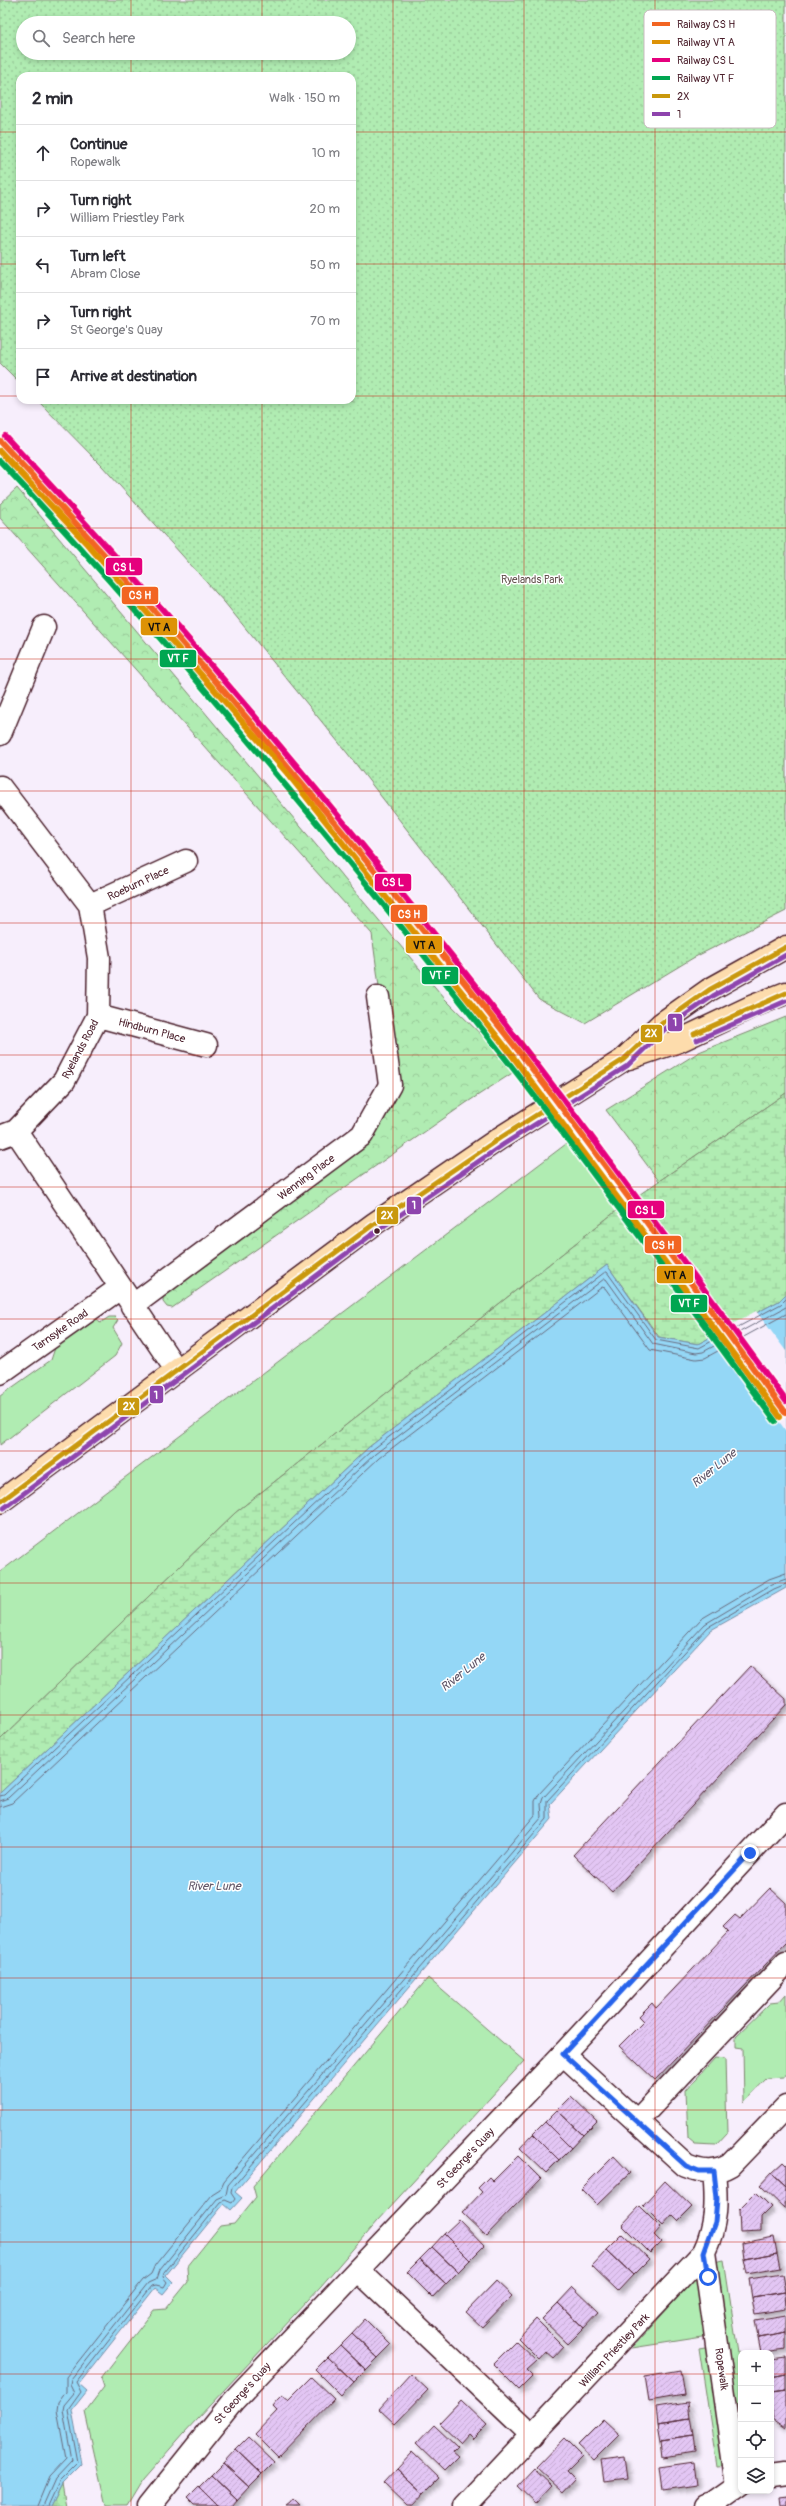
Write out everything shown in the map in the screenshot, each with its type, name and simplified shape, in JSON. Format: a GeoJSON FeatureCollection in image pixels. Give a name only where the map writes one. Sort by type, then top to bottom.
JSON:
{"type":"FeatureCollection","features":[{"type":"Feature","properties":{"kind":"main road"},"geometry":{"type":"LineString","coordinates":[[0,1502],[374,1224],[500,1138],[622,1060],[661,1024],[709,990],[786,947]]}},
{"type":"Feature","properties":{"kind":"main road"},"geometry":{"type":"LineString","coordinates":[[622,1060],[679,1041],[786,993]]}},
{"type":"Feature","properties":{"kind":"street"},"geometry":{"type":"LineString","coordinates":[[0,734],[44,627]]}},
{"type":"Feature","properties":{"kind":"street","name":"Ryelands Road"},"geometry":{"type":"LineString","coordinates":[[0,787],[90,905],[100,958],[98,1016],[64,1081],[8,1134],[120,1288],[177,1371]]}},
{"type":"Feature","properties":{"kind":"street","name":"Roeburn Place"},"geometry":{"type":"LineString","coordinates":[[90,905],[186,861]]}},
{"type":"Feature","properties":{"kind":"street","name":"Wenning Place"},"geometry":{"type":"LineString","coordinates":[[132,1306],[362,1135],[390,1085],[378,997]]}},
{"type":"Feature","properties":{"kind":"street","name":"Hindburn Place"},"geometry":{"type":"LineString","coordinates":[[98,1016],[206,1045]]}},
{"type":"Feature","properties":{"kind":"street","name":"Tarnsyke Road"},"geometry":{"type":"LineString","coordinates":[[0,1372],[120,1288]]}},
{"type":"Feature","properties":{"kind":"street","name":"St George's Quay"},"geometry":{"type":"LineString","coordinates":[[149,2506],[232,2401],[563,2054],[786,1814]]}},
{"type":"Feature","properties":{"kind":"street"},"geometry":{"type":"LineString","coordinates":[[637,2121],[786,1963]]}},
{"type":"Feature","properties":{"kind":"street"},"geometry":{"type":"LineString","coordinates":[[563,2054],[686,2166],[699,2171],[721,2170],[739,2157],[786,2107]]}},
{"type":"Feature","properties":{"kind":"street","name":"William Priestley Park"},"geometry":{"type":"LineString","coordinates":[[465,2506],[533,2436],[704,2252],[715,2222],[717,2199],[714,2171]]}},
{"type":"Feature","properties":{"kind":"street","name":"Ropewalk"},"geometry":{"type":"LineString","coordinates":[[704,2252],[738,2478]]}},
{"type":"Feature","properties":{"kind":"street"},"geometry":{"type":"LineString","coordinates":[[358,2270],[533,2436]]}},
{"type":"Feature","properties":{"kind":"street"},"geometry":{"type":"LineString","coordinates":[[774,2476],[786,2474]]}},
{"type":"Feature","properties":{"kind":"street"},"geometry":{"type":"LineString","coordinates":[[706,2506],[713,2504],[738,2486]]}},
{"type":"Feature","properties":{"kind":"green space","name":"Ryelands Park"},"geometry":{"type":"Polygon","coordinates":[[[0,0],[786,0],[786,911],[693,958],[585,1023],[539,999],[348,754],[225,603],[102,466],[41,404],[356,404],[356,72],[16,72],[16,379],[0,363],[0,0]]]}},
{"type":"Feature","properties":{"kind":"green space"},"geometry":{"type":"Polygon","coordinates":[[[17,488],[445,999],[517,1070],[466,1103],[172,1308],[167,1307],[163,1302],[163,1295],[372,1136],[393,1090],[372,934],[0,518],[0,504],[17,488]]]}},
{"type":"Feature","properties":{"kind":"green space"},"geometry":{"type":"Polygon","coordinates":[[[786,1017],[786,1093],[659,1181],[606,1110],[699,1052],[786,1017]]]}},
{"type":"Feature","properties":{"kind":"green space"},"geometry":{"type":"Polygon","coordinates":[[[786,1093],[786,1294],[779,1301],[698,1344],[659,1337],[607,1265],[369,1447],[0,1793],[0,1740],[235,1513],[620,1208],[786,1093]]]}},
{"type":"Feature","properties":{"kind":"green space"},"geometry":{"type":"Polygon","coordinates":[[[570,1141],[620,1208],[235,1513],[0,1740],[0,1572],[570,1141]]]}},
{"type":"Feature","properties":{"kind":"green space"},"geometry":{"type":"Polygon","coordinates":[[[96,1317],[100,1323],[109,1317],[115,1317],[118,1320],[113,1328],[122,1343],[115,1356],[0,1445],[0,1396],[51,1360],[56,1345],[96,1317]]]}},
{"type":"Feature","properties":{"kind":"green space"},"geometry":{"type":"Polygon","coordinates":[[[428,1978],[524,2061],[377,2221],[321,2286],[184,2433],[142,2481],[127,2506],[106,2506],[85,2412],[104,2387],[101,2378],[154,2310],[166,2309],[188,2282],[187,2267],[220,2226],[234,2224],[256,2197],[253,2186],[428,1978]]]}},
{"type":"Feature","properties":{"kind":"green space"},"geometry":{"type":"Polygon","coordinates":[[[786,1994],[786,2075],[783,2077],[767,2078],[744,2102],[743,2048],[736,2047],[736,2036],[770,2003],[779,2002],[786,1994]]]}},
{"type":"Feature","properties":{"kind":"green space"},"geometry":{"type":"Polygon","coordinates":[[[715,2058],[725,2059],[727,2133],[716,2145],[695,2144],[688,2138],[686,2090],[715,2058]]]}},
{"type":"Feature","properties":{"kind":"green space"},"geometry":{"type":"Polygon","coordinates":[[[724,2260],[738,2352],[738,2431],[714,2262],[724,2260]]]}},
{"type":"Feature","properties":{"kind":"green space"},"geometry":{"type":"Polygon","coordinates":[[[700,2273],[709,2336],[632,2348],[700,2273]]]}},
{"type":"Feature","properties":{"kind":"green space"},"geometry":{"type":"Polygon","coordinates":[[[711,2346],[729,2465],[717,2466],[699,2348],[711,2346]]]}},
{"type":"Feature","properties":{"kind":"green space"},"geometry":{"type":"Polygon","coordinates":[[[62,2484],[66,2506],[51,2506],[62,2484]]]}},
{"type":"Feature","properties":{"kind":"water","name":"River Lune"},"geometry":{"type":"Polygon","coordinates":[[[607,1265],[658,1337],[698,1344],[779,1301],[786,1294],[786,1588],[711,1630],[550,1804],[552,1819],[235,2192],[242,2198],[231,2210],[224,2204],[166,2275],[173,2282],[163,2294],[155,2288],[79,2384],[87,2391],[72,2410],[82,2464],[62,2484],[51,2506],[0,2506],[0,1793],[369,1447],[607,1265]]]}},
{"type":"Feature","properties":{"kind":"pier"},"geometry":{"type":"Polygon","coordinates":[[[756,1311],[786,1351],[786,1431],[714,1334],[756,1311]]]}},
{"type":"Feature","properties":{"kind":"building"},"geometry":{"type":"Polygon","coordinates":[[[750,1666],[786,1699],[786,1705],[612,1892],[573,1855],[750,1666]]]}},
{"type":"Feature","properties":{"kind":"building"},"geometry":{"type":"Polygon","coordinates":[[[770,1888],[786,1903],[786,1943],[655,2080],[619,2046],[644,2021],[639,2016],[652,2003],[656,2008],[728,1932],[723,1927],[735,1915],[740,1919],[770,1888]]]}},
{"type":"Feature","properties":{"kind":"building"},"geometry":{"type":"Polygon","coordinates":[[[571,2096],[597,2121],[583,2135],[557,2110],[571,2096]]]}},
{"type":"Feature","properties":{"kind":"building"},"geometry":{"type":"Polygon","coordinates":[[[557,2110],[583,2135],[571,2148],[545,2122],[557,2110]]]}},
{"type":"Feature","properties":{"kind":"building"},"geometry":{"type":"Polygon","coordinates":[[[545,2122],[571,2148],[559,2160],[533,2134],[545,2122]]]}},
{"type":"Feature","properties":{"kind":"building"},"geometry":{"type":"Polygon","coordinates":[[[533,2134],[559,2160],[546,2173],[520,2148],[533,2134]]]}},
{"type":"Feature","properties":{"kind":"building"},"geometry":{"type":"Polygon","coordinates":[[[518,2156],[541,2179],[486,2236],[462,2213],[482,2192],[478,2188],[489,2177],[493,2181],[518,2156]]]}},
{"type":"Feature","properties":{"kind":"building"},"geometry":{"type":"Polygon","coordinates":[[[614,2156],[630,2173],[597,2205],[581,2189],[614,2156]]]}},
{"type":"Feature","properties":{"kind":"building"},"geometry":{"type":"Polygon","coordinates":[[[783,2162],[786,2165],[786,2187],[771,2173],[783,2162]]]}},
{"type":"Feature","properties":{"kind":"building"},"geometry":{"type":"Polygon","coordinates":[[[771,2173],[786,2187],[785,2209],[760,2185],[771,2173]]]}},
{"type":"Feature","properties":{"kind":"building"},"geometry":{"type":"Polygon","coordinates":[[[665,2181],[692,2207],[678,2221],[672,2215],[663,2225],[643,2205],[665,2181]]]}},
{"type":"Feature","properties":{"kind":"building"},"geometry":{"type":"Polygon","coordinates":[[[756,2192],[771,2207],[761,2217],[761,2231],[740,2232],[739,2209],[756,2192]]]}},
{"type":"Feature","properties":{"kind":"building"},"geometry":{"type":"Polygon","coordinates":[[[640,2206],[661,2227],[654,2235],[661,2242],[650,2253],[622,2225],[640,2206]]]}},
{"type":"Feature","properties":{"kind":"building"},"geometry":{"type":"Polygon","coordinates":[[[459,2220],[484,2246],[470,2260],[444,2234],[459,2220]]]}},
{"type":"Feature","properties":{"kind":"building"},"geometry":{"type":"Polygon","coordinates":[[[444,2234],[470,2260],[458,2272],[432,2247],[444,2234]]]}},
{"type":"Feature","properties":{"kind":"building"},"geometry":{"type":"Polygon","coordinates":[[[623,2234],[649,2259],[633,2275],[607,2250],[623,2234]]]}},
{"type":"Feature","properties":{"kind":"building"},"geometry":{"type":"Polygon","coordinates":[[[774,2237],[777,2253],[744,2259],[742,2243],[774,2237]]]}},
{"type":"Feature","properties":{"kind":"building"},"geometry":{"type":"Polygon","coordinates":[[[432,2247],[458,2272],[446,2284],[420,2259],[432,2247]]]}},
{"type":"Feature","properties":{"kind":"building"},"geometry":{"type":"Polygon","coordinates":[[[607,2250],[633,2275],[618,2291],[592,2266],[607,2250]]]}},
{"type":"Feature","properties":{"kind":"building"},"geometry":{"type":"Polygon","coordinates":[[[777,2253],[780,2268],[747,2274],[744,2259],[777,2253]]]}},
{"type":"Feature","properties":{"kind":"building"},"geometry":{"type":"Polygon","coordinates":[[[420,2259],[446,2284],[433,2298],[407,2272],[420,2259]]]}},
{"type":"Feature","properties":{"kind":"building"},"geometry":{"type":"Polygon","coordinates":[[[782,2274],[785,2292],[752,2297],[749,2279],[782,2274]]]}},
{"type":"Feature","properties":{"kind":"building"},"geometry":{"type":"Polygon","coordinates":[[[496,2281],[512,2296],[482,2327],[466,2312],[496,2281]]]}},
{"type":"Feature","properties":{"kind":"building"},"geometry":{"type":"Polygon","coordinates":[[[573,2287],[599,2312],[584,2328],[558,2303],[573,2287]]]}},
{"type":"Feature","properties":{"kind":"building"},"geometry":{"type":"Polygon","coordinates":[[[785,2292],[786,2309],[755,2314],[752,2297],[785,2292]]]}},
{"type":"Feature","properties":{"kind":"building"},"geometry":{"type":"Polygon","coordinates":[[[558,2303],[584,2328],[568,2344],[542,2319],[558,2303]]]}},
{"type":"Feature","properties":{"kind":"building"},"geometry":{"type":"Polygon","coordinates":[[[786,2315],[786,2333],[758,2338],[755,2320],[786,2315]]]}},
{"type":"Feature","properties":{"kind":"building"},"geometry":{"type":"Polygon","coordinates":[[[365,2319],[391,2345],[378,2358],[352,2333],[365,2319]]]}},
{"type":"Feature","properties":{"kind":"building"},"geometry":{"type":"Polygon","coordinates":[[[536,2319],[564,2347],[554,2358],[546,2351],[539,2359],[518,2338],[536,2319]]]}},
{"type":"Feature","properties":{"kind":"building"},"geometry":{"type":"Polygon","coordinates":[[[352,2333],[378,2358],[366,2370],[340,2345],[352,2333]]]}},
{"type":"Feature","properties":{"kind":"building"},"geometry":{"type":"Polygon","coordinates":[[[786,2333],[786,2350],[774,2351],[774,2350],[760,2350],[758,2338],[786,2333]]]}},
{"type":"Feature","properties":{"kind":"building"},"geometry":{"type":"Polygon","coordinates":[[[516,2341],[537,2361],[527,2370],[533,2376],[519,2390],[493,2364],[516,2341]]]}},
{"type":"Feature","properties":{"kind":"building"},"geometry":{"type":"Polygon","coordinates":[[[340,2345],[366,2370],[354,2382],[328,2357],[340,2345]]]}},
{"type":"Feature","properties":{"kind":"building"},"geometry":{"type":"Polygon","coordinates":[[[328,2357],[354,2382],[341,2396],[315,2370],[328,2357]]]}},
{"type":"Feature","properties":{"kind":"building"},"geometry":{"type":"Polygon","coordinates":[[[786,2358],[786,2374],[774,2376],[774,2360],[786,2358]]]}},
{"type":"Feature","properties":{"kind":"building"},"geometry":{"type":"Polygon","coordinates":[[[680,2370],[684,2395],[649,2401],[645,2376],[680,2370]]]}},
{"type":"Feature","properties":{"kind":"building"},"geometry":{"type":"Polygon","coordinates":[[[411,2374],[428,2390],[395,2424],[379,2409],[411,2374]]]}},
{"type":"Feature","properties":{"kind":"building"},"geometry":{"type":"Polygon","coordinates":[[[786,2374],[786,2390],[774,2392],[774,2376],[786,2374]]]}},
{"type":"Feature","properties":{"kind":"building"},"geometry":{"type":"Polygon","coordinates":[[[311,2377],[334,2399],[278,2457],[255,2434],[277,2411],[272,2406],[277,2400],[282,2395],[288,2400],[311,2377]]]}},
{"type":"Feature","properties":{"kind":"building"},"geometry":{"type":"Polygon","coordinates":[[[786,2390],[786,2428],[774,2420],[774,2392],[786,2390]]]}},
{"type":"Feature","properties":{"kind":"building"},"geometry":{"type":"Polygon","coordinates":[[[461,2400],[487,2425],[473,2439],[468,2434],[460,2443],[439,2423],[461,2400]]]}},
{"type":"Feature","properties":{"kind":"building"},"geometry":{"type":"Polygon","coordinates":[[[688,2402],[690,2418],[658,2423],[656,2407],[688,2402]]]}},
{"type":"Feature","properties":{"kind":"building"},"geometry":{"type":"Polygon","coordinates":[[[690,2418],[693,2435],[661,2440],[658,2423],[690,2418]]]}},
{"type":"Feature","properties":{"kind":"building"},"geometry":{"type":"Polygon","coordinates":[[[603,2420],[619,2435],[594,2460],[578,2445],[603,2420]]]}},
{"type":"Feature","properties":{"kind":"building"},"geometry":{"type":"Polygon","coordinates":[[[434,2425],[457,2447],[452,2452],[458,2457],[444,2471],[416,2444],[434,2425]]]}},
{"type":"Feature","properties":{"kind":"building"},"geometry":{"type":"Polygon","coordinates":[[[693,2435],[695,2452],[663,2457],[661,2440],[693,2435]]]}},
{"type":"Feature","properties":{"kind":"building"},"geometry":{"type":"Polygon","coordinates":[[[248,2437],[274,2462],[262,2474],[236,2449],[248,2437]]]}},
{"type":"Feature","properties":{"kind":"building"},"geometry":{"type":"Polygon","coordinates":[[[564,2438],[582,2456],[567,2471],[575,2479],[563,2492],[536,2467],[564,2438]]]}},
{"type":"Feature","properties":{"kind":"building"},"geometry":{"type":"Polygon","coordinates":[[[236,2449],[262,2474],[249,2487],[223,2463],[236,2449]]]}},
{"type":"Feature","properties":{"kind":"building"},"geometry":{"type":"Polygon","coordinates":[[[412,2452],[439,2478],[424,2493],[397,2468],[412,2452]]]}},
{"type":"Feature","properties":{"kind":"building"},"geometry":{"type":"Polygon","coordinates":[[[625,2457],[628,2479],[604,2482],[601,2460],[625,2457]]]}},
{"type":"Feature","properties":{"kind":"building"},"geometry":{"type":"Polygon","coordinates":[[[694,2462],[697,2485],[662,2490],[659,2467],[694,2462]]]}},
{"type":"Feature","properties":{"kind":"building"},"geometry":{"type":"Polygon","coordinates":[[[223,2463],[249,2487],[237,2500],[211,2475],[223,2463]]]}},
{"type":"Feature","properties":{"kind":"building"},"geometry":{"type":"Polygon","coordinates":[[[397,2468],[424,2493],[412,2506],[407,2506],[383,2483],[397,2468]]]}},
{"type":"Feature","properties":{"kind":"building"},"geometry":{"type":"Polygon","coordinates":[[[534,2469],[552,2486],[536,2503],[518,2486],[534,2469]]]}},
{"type":"Feature","properties":{"kind":"building"},"geometry":{"type":"Polygon","coordinates":[[[211,2475],[237,2500],[232,2506],[218,2506],[199,2487],[211,2475]]]}},
{"type":"Feature","properties":{"kind":"building"},"geometry":{"type":"Polygon","coordinates":[[[199,2487],[218,2506],[194,2506],[187,2499],[199,2487]]]}},
{"type":"Feature","properties":{"kind":"building"},"geometry":{"type":"Polygon","coordinates":[[[786,2497],[786,2506],[779,2506],[778,2498],[786,2497]]]}},
{"type":"Feature","properties":{"kind":"building"},"geometry":{"type":"Polygon","coordinates":[[[293,2499],[300,2506],[286,2506],[290,2503],[293,2499]]]}},
{"type":"Feature","properties":{"kind":"transit line"},"geometry":{"type":"LineString","coordinates":[[5,436],[139,583],[204,657],[269,732],[395,885],[552,1084],[620,1174],[786,1401]]}},
{"type":"Feature","properties":{"kind":"transit line"},"geometry":{"type":"LineString","coordinates":[[0,441],[134,587],[263,737],[390,889],[513,1044],[617,1181],[786,1413]]}},
{"type":"Feature","properties":{"kind":"transit line"},"geometry":{"type":"LineString","coordinates":[[0,451],[87,544],[287,773],[508,1050],[780,1417]]}},
{"type":"Feature","properties":{"kind":"transit line"},"geometry":{"type":"LineString","coordinates":[[0,461],[131,605],[257,751],[381,901],[571,1144],[775,1421]]}},
{"type":"Feature","properties":{"kind":"transit line","name":"2X"},"geometry":{"type":"LineString","coordinates":[[0,1502],[374,1224],[500,1138],[623,1060],[661,1024],[709,990],[786,947]]}},
{"type":"Feature","properties":{"kind":"transit line","name":"1"},"geometry":{"type":"LineString","coordinates":[[4,1508],[378,1230],[504,1144],[627,1066],[665,1029],[713,996],[786,955]]}},
{"type":"Feature","properties":{"kind":"transit line","name":"2X"},"geometry":{"type":"LineString","coordinates":[[694,1034],[786,993]]}},
{"type":"Feature","properties":{"kind":"transit line","name":"1"},"geometry":{"type":"LineString","coordinates":[[697,1040],[786,1001]]}},
{"type":"Feature","properties":{"kind":"route"},"geometry":{"type":"LineString","coordinates":[[708,2277],[704,2252],[711,2238],[715,2222],[717,2199],[714,2171],[699,2171],[686,2166],[563,2054],[750,1853]]}}]}
